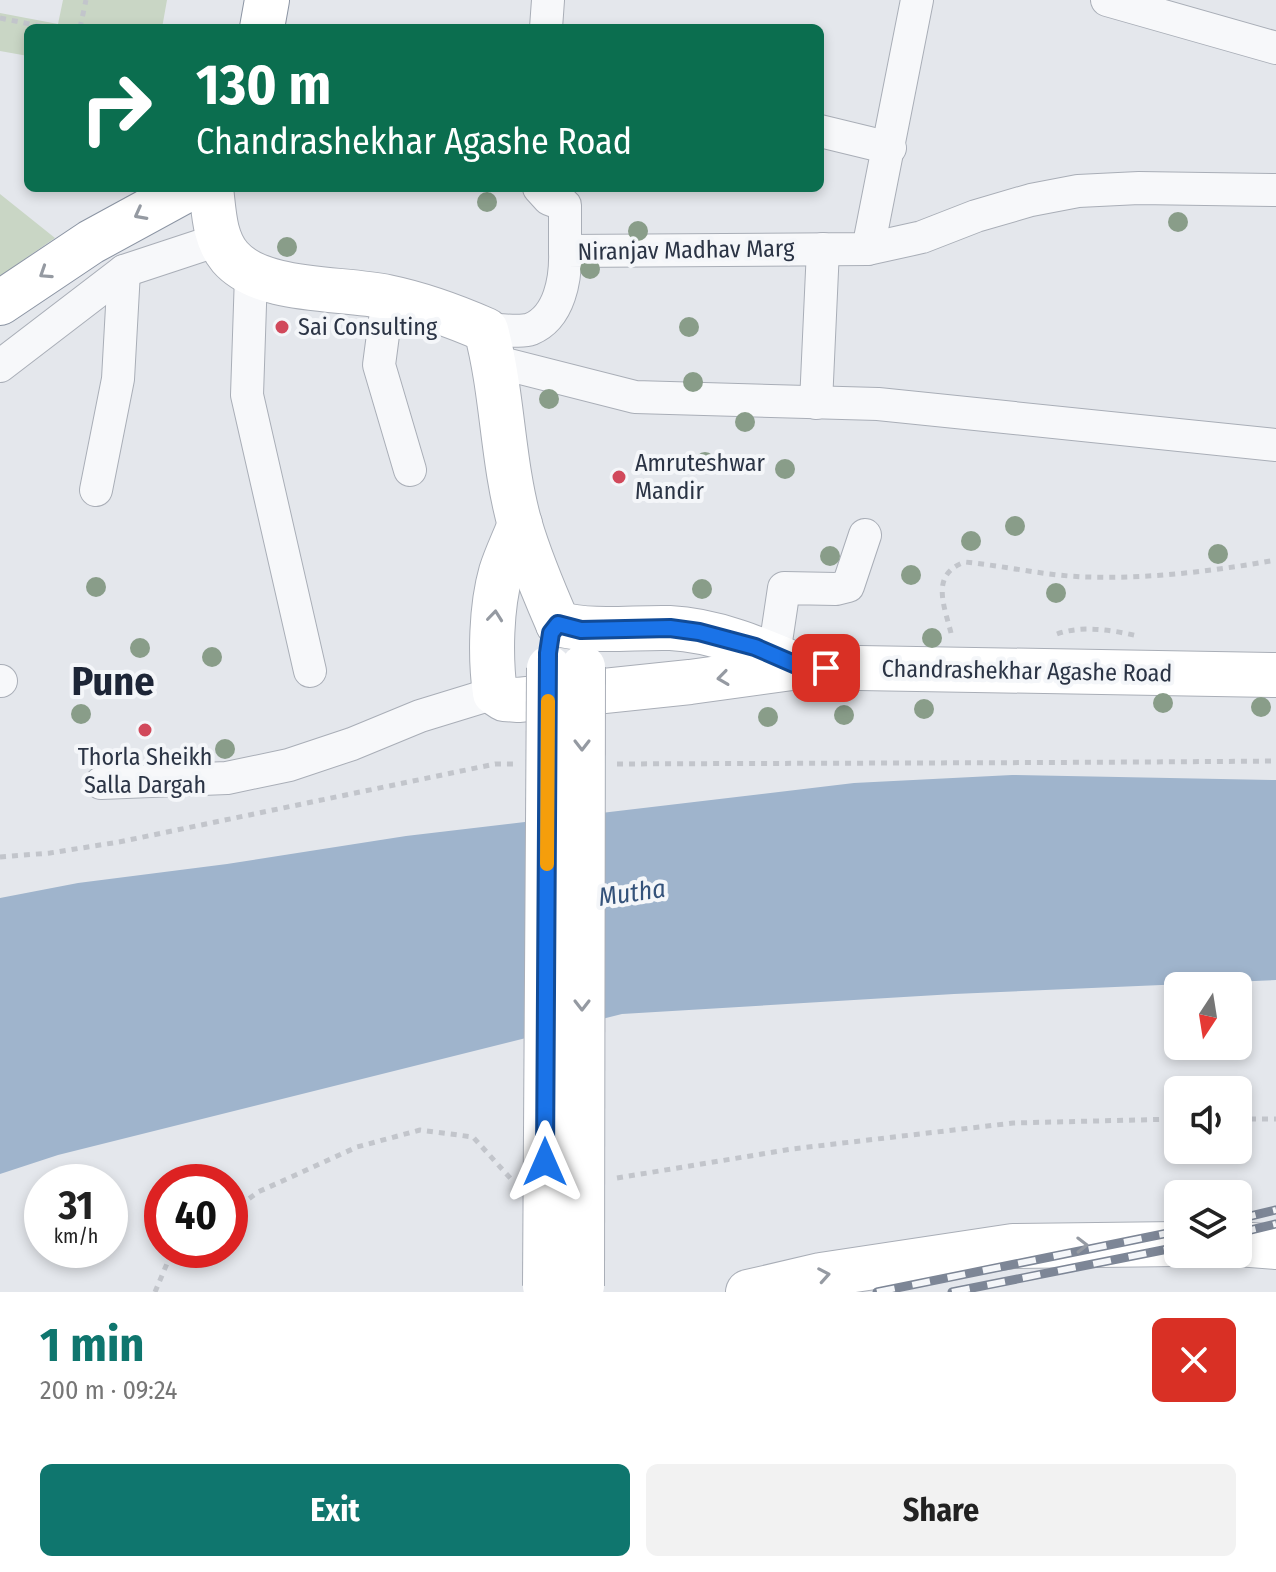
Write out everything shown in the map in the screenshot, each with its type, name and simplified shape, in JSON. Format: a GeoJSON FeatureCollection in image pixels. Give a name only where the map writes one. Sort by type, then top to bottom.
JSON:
{"type":"FeatureCollection","features":[{"type":"Feature","properties":{"kind":"main road"},"geometry":{"type":"LineString","coordinates":[[263,24],[267,0]]}},
{"type":"Feature","properties":{"kind":"main road"},"geometry":{"type":"LineString","coordinates":[[0,303],[91,242],[183,192]]}},
{"type":"Feature","properties":{"kind":"main road"},"geometry":{"type":"LineString","coordinates":[[212,192],[218,240],[231,259],[251,275]]}},
{"type":"Feature","properties":{"kind":"main road","name":"Niranjav Madhav Marg"},"geometry":{"type":"LineString","coordinates":[[251,275],[388,297],[453,316],[489,346]]}},
{"type":"Feature","properties":{"kind":"main road"},"geometry":{"type":"LineString","coordinates":[[489,346],[520,524],[568,647],[564,1289]]}},
{"type":"Feature","properties":{"kind":"main road"},"geometry":{"type":"LineString","coordinates":[[520,524],[500,574],[491,668],[495,693],[504,699],[690,682],[787,661]]}},
{"type":"Feature","properties":{"kind":"main road","name":"Chandrashekhar Agashe Road"},"geometry":{"type":"LineString","coordinates":[[568,647],[670,628],[699,632],[755,647],[787,661],[1276,675]]}},
{"type":"Feature","properties":{"kind":"main road"},"geometry":{"type":"LineString","coordinates":[[748,1292],[821,1275],[1013,1246],[1164,1244]]}},
{"type":"Feature","properties":{"kind":"main road"},"geometry":{"type":"LineString","coordinates":[[1252,1245],[1276,1247]]}},
{"type":"Feature","properties":{"kind":"street"},"geometry":{"type":"LineString","coordinates":[[546,24],[548,0]]}},
{"type":"Feature","properties":{"kind":"street"},"geometry":{"type":"LineString","coordinates":[[868,249],[917,0]]}},
{"type":"Feature","properties":{"kind":"street"},"geometry":{"type":"LineString","coordinates":[[1107,0],[1276,48]]}},
{"type":"Feature","properties":{"kind":"street"},"geometry":{"type":"LineString","coordinates":[[824,132],[890,148]]}},
{"type":"Feature","properties":{"kind":"street","name":"Niranjav Madhav Marg"},"geometry":{"type":"LineString","coordinates":[[489,346],[530,329],[555,308],[565,268],[565,251],[868,249],[922,237],[976,216],[1031,200],[1078,191],[1139,188],[1276,190]]}},
{"type":"Feature","properties":{"kind":"street"},"geometry":{"type":"LineString","coordinates":[[543,192],[549,199],[565,205],[565,251]]}},
{"type":"Feature","properties":{"kind":"street"},"geometry":{"type":"LineString","coordinates":[[0,366],[124,271],[218,240]]}},
{"type":"Feature","properties":{"kind":"street"},"geometry":{"type":"LineString","coordinates":[[816,403],[823,249]]}},
{"type":"Feature","properties":{"kind":"street"},"geometry":{"type":"LineString","coordinates":[[96,490],[118,379],[124,271]]}},
{"type":"Feature","properties":{"kind":"street"},"geometry":{"type":"LineString","coordinates":[[251,275],[247,395],[310,671]]}},
{"type":"Feature","properties":{"kind":"street"},"geometry":{"type":"LineString","coordinates":[[388,297],[379,365],[410,470]]}},
{"type":"Feature","properties":{"kind":"street"},"geometry":{"type":"LineString","coordinates":[[489,346],[635,397],[878,404],[1276,445]]}},
{"type":"Feature","properties":{"kind":"street"},"geometry":{"type":"LineString","coordinates":[[787,661],[784,588],[836,589],[848,586],[865,535]]}},
{"type":"Feature","properties":{"kind":"street"},"geometry":{"type":"LineString","coordinates":[[101,783],[227,778],[289,765],[352,744],[420,716],[495,693]]}},
{"type":"Feature","properties":{"kind":"path"},"geometry":{"type":"LineString","coordinates":[[81,24],[86,0]]}},
{"type":"Feature","properties":{"kind":"path"},"geometry":{"type":"LineString","coordinates":[[0,18],[30,24]]}},
{"type":"Feature","properties":{"kind":"path"},"geometry":{"type":"LineString","coordinates":[[951,633],[942,592],[945,575],[951,567],[965,562],[1085,577],[1155,575],[1276,560]]}},
{"type":"Feature","properties":{"kind":"path"},"geometry":{"type":"LineString","coordinates":[[604,764],[800,762],[932,765],[1276,761]]}},
{"type":"Feature","properties":{"kind":"path"},"geometry":{"type":"LineString","coordinates":[[0,857],[119,842],[495,764],[526,764]]}},
{"type":"Feature","properties":{"kind":"path"},"geometry":{"type":"LineString","coordinates":[[613,1178],[792,1149],[1013,1123],[1164,1119]]}},
{"type":"Feature","properties":{"kind":"path"},"geometry":{"type":"LineString","coordinates":[[1252,1119],[1276,1119]]}},
{"type":"Feature","properties":{"kind":"path"},"geometry":{"type":"LineString","coordinates":[[248,1200],[258,1192],[357,1147],[420,1130],[473,1137],[510,1179],[525,1179]]}},
{"type":"Feature","properties":{"kind":"path"},"geometry":{"type":"LineString","coordinates":[[155,1292],[165,1268]]}},
{"type":"Feature","properties":{"kind":"green space"},"geometry":{"type":"Polygon","coordinates":[[[63,0],[167,0],[163,24],[58,24],[63,0]]]}},
{"type":"Feature","properties":{"kind":"green space"},"geometry":{"type":"Polygon","coordinates":[[[0,13],[58,24],[24,24],[24,55],[0,51],[0,13]]]}},
{"type":"Feature","properties":{"kind":"green space"},"geometry":{"type":"Polygon","coordinates":[[[0,194],[55,238],[0,276],[0,194]]]}},
{"type":"Feature","properties":{"kind":"water","name":"Mutha"},"geometry":{"type":"Polygon","coordinates":[[[1012,775],[1276,780],[1276,980],[1252,981],[1252,972],[1164,972],[1164,985],[622,1014],[58,1155],[0,1174],[0,898],[78,883],[406,836],[854,783],[1012,775]]]}},
{"type":"Feature","properties":{"kind":"railway"},"geometry":{"type":"LineString","coordinates":[[1252,1216],[1276,1210]]}},
{"type":"Feature","properties":{"kind":"railway"},"geometry":{"type":"LineString","coordinates":[[1252,1230],[1276,1224]]}},
{"type":"Feature","properties":{"kind":"railway"},"geometry":{"type":"LineString","coordinates":[[877,1292],[1164,1234]]}},
{"type":"Feature","properties":{"kind":"railway"},"geometry":{"type":"LineString","coordinates":[[952,1292],[1164,1250]]}},
{"type":"Feature","properties":{"kind":"slow traffic"},"geometry":{"type":"LineString","coordinates":[[547,864],[548,701]]}},
{"type":"Feature","properties":{"kind":"place","name":"Sai Consulting"},"geometry":{"type":"Point","coordinates":[282,327]}},
{"type":"Feature","properties":{"kind":"place","name":"Amruteshwar Mandir"},"geometry":{"type":"Point","coordinates":[619,477]}},
{"type":"Feature","properties":{"kind":"place","name":"Thorla Sheikh Salla Dargah"},"geometry":{"type":"Point","coordinates":[145,730]}},
{"type":"Feature","properties":{"kind":"district","name":"Pune"},"geometry":{"type":"Point","coordinates":[113,682]}},
{"type":"Feature","properties":{"kind":"route"},"geometry":{"type":"LineString","coordinates":[[545,1162],[548,653],[551,633],[558,624],[581,630],[670,628],[699,632],[755,647],[801,667],[826,668]]}}]}
